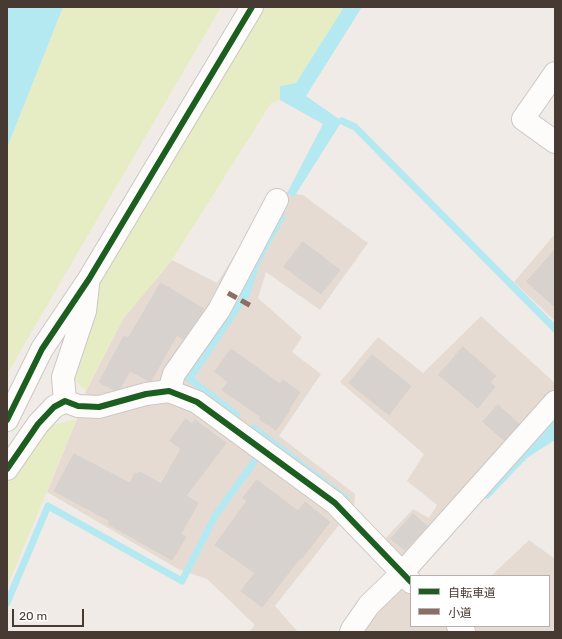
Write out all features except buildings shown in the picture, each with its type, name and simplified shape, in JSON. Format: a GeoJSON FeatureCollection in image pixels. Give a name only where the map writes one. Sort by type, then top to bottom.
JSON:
{"type":"FeatureCollection","features":[{"type":"Feature","properties":{"kind":"street"},"geometry":{"type":"LineString","coordinates":[[7,420],[42,349],[89,279],[252,7]]}},
{"type":"Feature","properties":{"kind":"street"},"geometry":{"type":"LineString","coordinates":[[555,73],[523,119],[555,142]]}},
{"type":"Feature","properties":{"kind":"street"},"geometry":{"type":"LineString","coordinates":[[169,391],[174,374],[219,310],[277,200]]}},
{"type":"Feature","properties":{"kind":"street"},"geometry":{"type":"LineString","coordinates":[[65,402],[63,377],[85,311],[89,279]]}},
{"type":"Feature","properties":{"kind":"street"},"geometry":{"type":"LineString","coordinates":[[7,469],[38,424],[54,407],[65,402],[78,406],[99,407],[146,394],[169,391],[197,402],[335,503],[406,577]]}},
{"type":"Feature","properties":{"kind":"street"},"geometry":{"type":"LineString","coordinates":[[351,632],[369,605],[406,577],[555,402]]}},
{"type":"Feature","properties":{"kind":"shaded area"},"geometry":{"type":"Polygon","coordinates":[[[275,191],[303,195],[368,243],[320,310],[266,272],[258,298],[302,337],[292,352],[321,374],[279,436],[355,494],[354,510],[383,541],[413,509],[429,518],[437,505],[407,481],[424,454],[340,382],[378,337],[423,373],[481,316],[555,383],[555,389],[404,564],[387,573],[339,525],[275,606],[298,632],[249,632],[255,625],[207,579],[178,569],[47,492],[77,419],[86,391],[123,319],[172,260],[217,283],[275,191]]]}},
{"type":"Feature","properties":{"kind":"shaded area"},"geometry":{"type":"Polygon","coordinates":[[[555,234],[555,321],[514,282],[555,234]]]}},
{"type":"Feature","properties":{"kind":"shaded area"},"geometry":{"type":"Polygon","coordinates":[[[529,540],[555,559],[555,632],[361,632],[365,623],[410,582],[410,627],[550,627],[550,575],[492,575],[529,540]]]}},
{"type":"Feature","properties":{"kind":"green space"},"geometry":{"type":"Polygon","coordinates":[[[63,7],[221,7],[7,374],[7,148],[63,7]]]}},
{"type":"Feature","properties":{"kind":"green space"},"geometry":{"type":"Polygon","coordinates":[[[264,7],[344,7],[296,83],[280,86],[280,100],[271,103],[172,260],[123,319],[86,391],[72,377],[96,282],[264,7]]]}},
{"type":"Feature","properties":{"kind":"green space"},"geometry":{"type":"Polygon","coordinates":[[[77,419],[7,587],[7,484],[15,476],[48,426],[77,419]]]}},
{"type":"Feature","properties":{"kind":"water"},"geometry":{"type":"Polygon","coordinates":[[[7,7],[63,7],[7,148],[7,7]]]}},
{"type":"Feature","properties":{"kind":"water"},"geometry":{"type":"Polygon","coordinates":[[[344,7],[362,7],[306,96],[342,121],[294,197],[287,193],[323,124],[280,100],[280,86],[296,83],[344,7]]]}},
{"type":"Feature","properties":{"kind":"water"},"geometry":{"type":"Polygon","coordinates":[[[278,212],[286,216],[259,265],[250,295],[194,378],[241,414],[238,418],[184,379],[239,299],[249,268],[278,212]]]}},
{"type":"Feature","properties":{"kind":"water"},"geometry":{"type":"Polygon","coordinates":[[[555,422],[555,442],[553,441],[527,458],[488,499],[483,498],[547,425],[555,422]]]}},
{"type":"Feature","properties":{"kind":"water"},"geometry":{"type":"Polygon","coordinates":[[[253,423],[349,497],[349,505],[249,427],[253,423]]]}},
{"type":"Feature","properties":{"kind":"waterway"},"geometry":{"type":"LineString","coordinates":[[342,121],[355,127],[555,329]]}},
{"type":"Feature","properties":{"kind":"waterway"},"geometry":{"type":"LineString","coordinates":[[7,603],[48,506],[182,581],[215,516],[256,459]]}},
{"type":"Feature","properties":{"kind":"marked path"},"geometry":{"type":"LineString","coordinates":[[228,293],[253,307]]}},
{"type":"Feature","properties":{"kind":"cycle path"},"geometry":{"type":"LineString","coordinates":[[7,420],[42,349],[89,279],[252,7]]}},
{"type":"Feature","properties":{"kind":"cycle path"},"geometry":{"type":"LineString","coordinates":[[7,469],[38,424],[54,407],[65,401],[78,406],[99,407],[146,394],[169,391],[197,402],[335,503],[410,581]]}}]}
